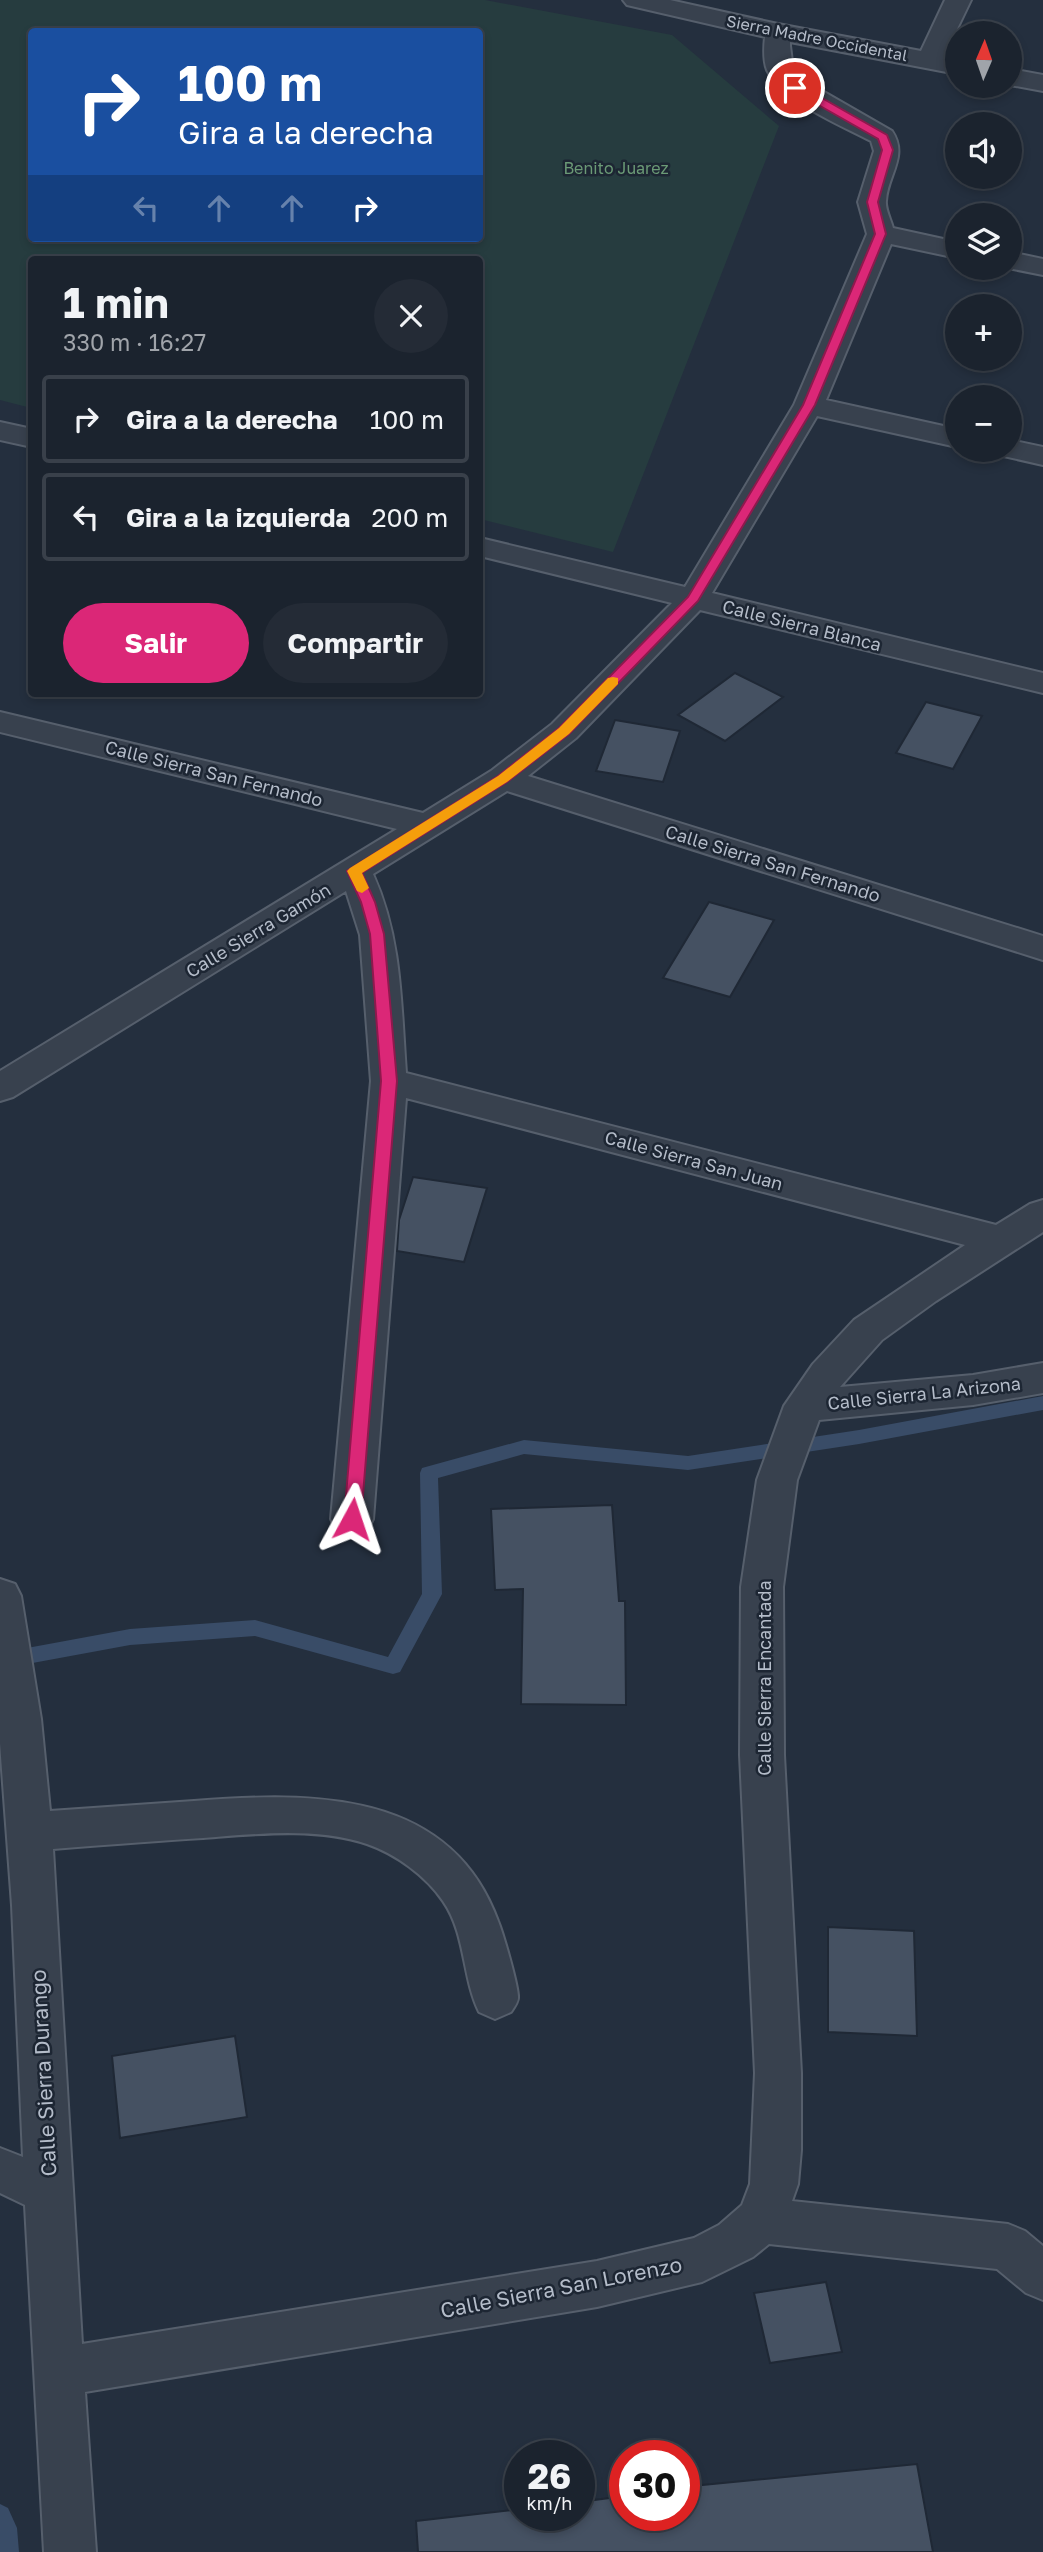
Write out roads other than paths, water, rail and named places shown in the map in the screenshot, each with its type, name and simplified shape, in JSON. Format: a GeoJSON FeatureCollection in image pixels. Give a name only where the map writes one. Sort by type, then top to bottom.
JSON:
{"type":"FeatureCollection","features":[{"type":"Feature","properties":{"kind":"street","name":"Sierra Madre Occidental"},"geometry":{"type":"LineString","coordinates":[[636,0],[778,32],[945,64]]}},
{"type":"Feature","properties":{"kind":"street"},"geometry":{"type":"LineString","coordinates":[[929,61],[958,0]]}},
{"type":"Feature","properties":{"kind":"street"},"geometry":{"type":"LineString","coordinates":[[778,32],[777,54],[781,72],[795,88],[883,137],[887,150],[873,202],[881,234],[945,247]]}},
{"type":"Feature","properties":{"kind":"street"},"geometry":{"type":"LineString","coordinates":[[1022,79],[1043,83]]}},
{"type":"Feature","properties":{"kind":"street","name":"Calle Sierra Gamón"},"geometry":{"type":"LineString","coordinates":[[0,1088],[503,779],[564,731],[693,599],[809,405],[881,234]]}},
{"type":"Feature","properties":{"kind":"street"},"geometry":{"type":"LineString","coordinates":[[1022,263],[1043,267]]}},
{"type":"Feature","properties":{"kind":"street"},"geometry":{"type":"LineString","coordinates":[[809,405],[945,435]]}},
{"type":"Feature","properties":{"kind":"street"},"geometry":{"type":"LineString","coordinates":[[0,430],[28,437]]}},
{"type":"Feature","properties":{"kind":"street"},"geometry":{"type":"LineString","coordinates":[[1022,452],[1043,456]]}},
{"type":"Feature","properties":{"kind":"street","name":"Calle Sierra Blanca"},"geometry":{"type":"LineString","coordinates":[[483,548],[1043,683]]}},
{"type":"Feature","properties":{"kind":"street","name":"Calle Sierra San Fernando"},"geometry":{"type":"LineString","coordinates":[[0,722],[428,825]]}},
{"type":"Feature","properties":{"kind":"street","name":"Calle Sierra San Fernando"},"geometry":{"type":"LineString","coordinates":[[503,779],[1043,948]]}},
{"type":"Feature","properties":{"kind":"street"},"geometry":{"type":"LineString","coordinates":[[352,1519],[389,1081],[377,934],[355,871]]}},
{"type":"Feature","properties":{"kind":"street","name":"Calle Sierra San Juan"},"geometry":{"type":"LineString","coordinates":[[389,1081],[999,1240]]}},
{"type":"Feature","properties":{"kind":"street","name":"Calle Sierra Encantada"},"geometry":{"type":"LineString","coordinates":[[760,2220],[774,2184],[777,2150],[778,2073],[762,1755],[762,1587],[777,1480],[804,1406],[827,1375],[868,1330],[999,1240],[1043,1214]]}},
{"type":"Feature","properties":{"kind":"street","name":"Calle Sierra La Arizona"},"geometry":{"type":"LineString","coordinates":[[804,1406],[973,1391],[1043,1378]]}},
{"type":"Feature","properties":{"kind":"street","name":"Calle Sierra Durango"},"geometry":{"type":"LineString","coordinates":[[0,1597],[12,1658],[31,1831],[48,2192],[70,2552]]}},
{"type":"Feature","properties":{"kind":"street"},"geometry":{"type":"LineString","coordinates":[[31,1831],[272,1816],[325,1818],[367,1825],[405,1841],[434,1861],[459,1887],[475,1921],[495,1998]]}},
{"type":"Feature","properties":{"kind":"street"},"geometry":{"type":"LineString","coordinates":[[0,2171],[48,2192]]}},
{"type":"Feature","properties":{"kind":"street"},"geometry":{"type":"LineString","coordinates":[[760,2220],[1009,2247],[1043,2277]]}},
{"type":"Feature","properties":{"kind":"street","name":"Calle Sierra San Lorenzo"},"geometry":{"type":"LineString","coordinates":[[58,2372],[597,2284],[702,2259],[736,2241],[760,2220]]}},
{"type":"Feature","properties":{"kind":"waterway"},"geometry":{"type":"LineString","coordinates":[[0,1661],[130,1637],[255,1628],[393,1666],[432,1594],[429,1473],[524,1447],[688,1463],[859,1437],[1043,1403]]}},
{"type":"Feature","properties":{"kind":"waterway"},"geometry":{"type":"LineString","coordinates":[[0,2516],[5,2528],[7,2552]]}},
{"type":"Feature","properties":{"kind":"park label","name":"Benito Juarez"},"geometry":{"type":"Point","coordinates":[616,168]}}]}
